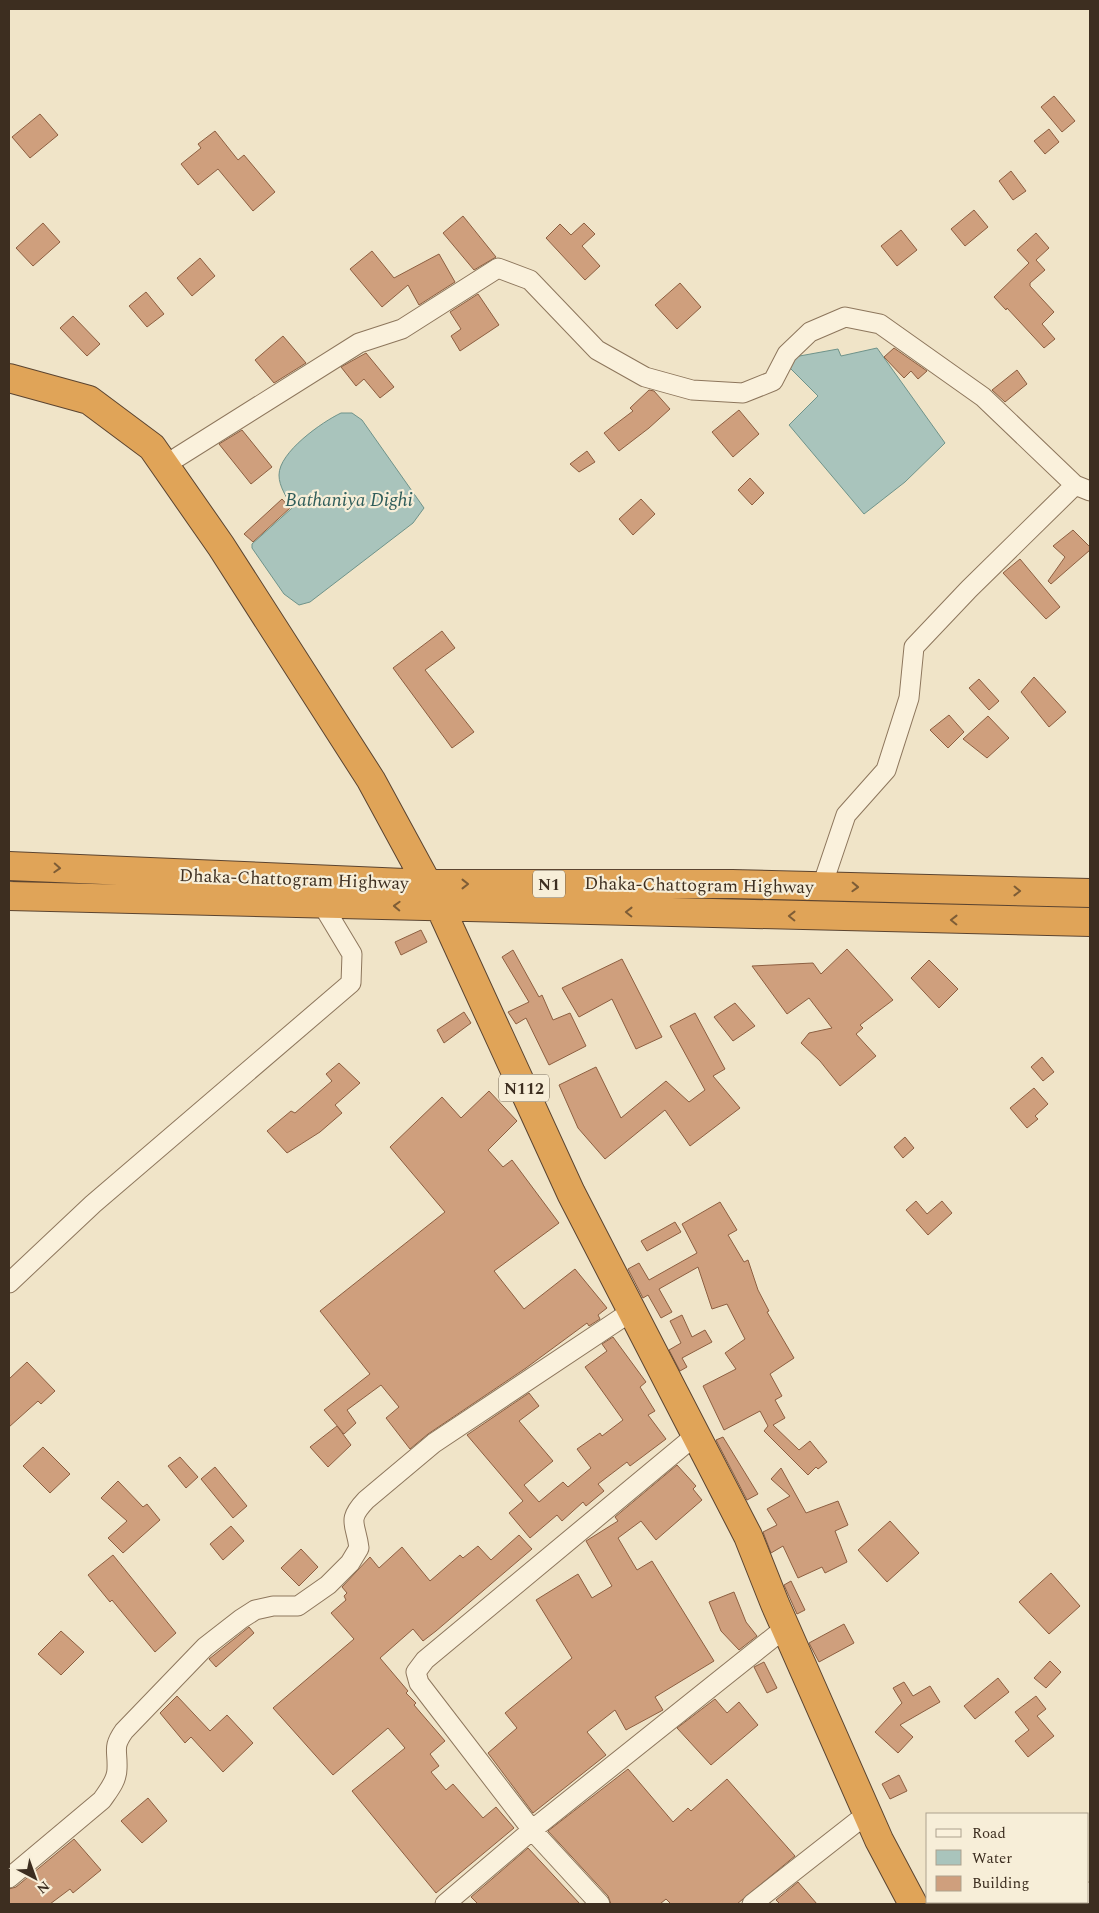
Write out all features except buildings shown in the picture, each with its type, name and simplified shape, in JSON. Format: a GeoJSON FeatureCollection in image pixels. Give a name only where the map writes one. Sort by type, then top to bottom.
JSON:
{"type":"FeatureCollection","features":[{"type":"Feature","properties":{"kind":"highway","name":"N112"},"geometry":{"type":"LineString","coordinates":[[9,378],[89,400],[152,447],[221,546],[371,780],[434,896],[571,1193],[748,1536],[785,1628],[868,1814],[913,1904]]}},
{"type":"Feature","properties":{"kind":"highway","name":"Dhaka-Chattogram Highway"},"geometry":{"type":"LineString","coordinates":[[9,866],[434,896],[1090,922]]}},
{"type":"Feature","properties":{"kind":"highway","name":"Dhaka-Chattogram Highway"},"geometry":{"type":"LineString","coordinates":[[9,896],[322,904],[434,896],[732,884],[1090,893]]}},
{"type":"Feature","properties":{"kind":"street"},"geometry":{"type":"LineString","coordinates":[[165,465],[359,343],[402,329],[498,268],[530,280],[597,350],[645,377],[692,390],[743,393],[773,381],[787,354],[810,332],[845,317],[880,324],[984,397],[1083,488],[969,589],[914,647],[909,698],[886,770],[846,815],[822,886]]}},
{"type":"Feature","properties":{"kind":"street"},"geometry":{"type":"LineString","coordinates":[[9,1283],[93,1204],[351,983],[352,954],[322,904]]}},
{"type":"Feature","properties":{"kind":"street"},"geometry":{"type":"LineString","coordinates":[[9,1878],[102,1800],[113,1785],[118,1770],[116,1742],[124,1731],[205,1648],[255,1610],[273,1606],[298,1606],[328,1585],[350,1563],[359,1548],[352,1520],[356,1510],[366,1500],[434,1443],[632,1311]]}},
{"type":"Feature","properties":{"kind":"street"},"geometry":{"type":"LineString","coordinates":[[600,1904],[532,1830],[419,1683],[416,1672],[424,1660],[696,1434]]}},
{"type":"Feature","properties":{"kind":"street"},"geometry":{"type":"LineString","coordinates":[[445,1904],[532,1830],[785,1628]]}},
{"type":"Feature","properties":{"kind":"street"},"geometry":{"type":"LineString","coordinates":[[752,1904],[868,1814]]}},
{"type":"Feature","properties":{"kind":"water"},"geometry":{"type":"Polygon","coordinates":[[[877,348],[945,443],[905,482],[864,514],[789,425],[818,396],[790,368],[794,357],[838,349],[841,356],[877,348]]]}},
{"type":"Feature","properties":{"kind":"water","name":"Bathaniya Dighi"},"geometry":{"type":"Polygon","coordinates":[[[341,413],[352,413],[362,420],[424,508],[413,523],[310,602],[299,605],[284,594],[252,548],[252,544],[292,508],[279,479],[281,466],[286,457],[303,439],[323,423],[341,413]]]}}]}
